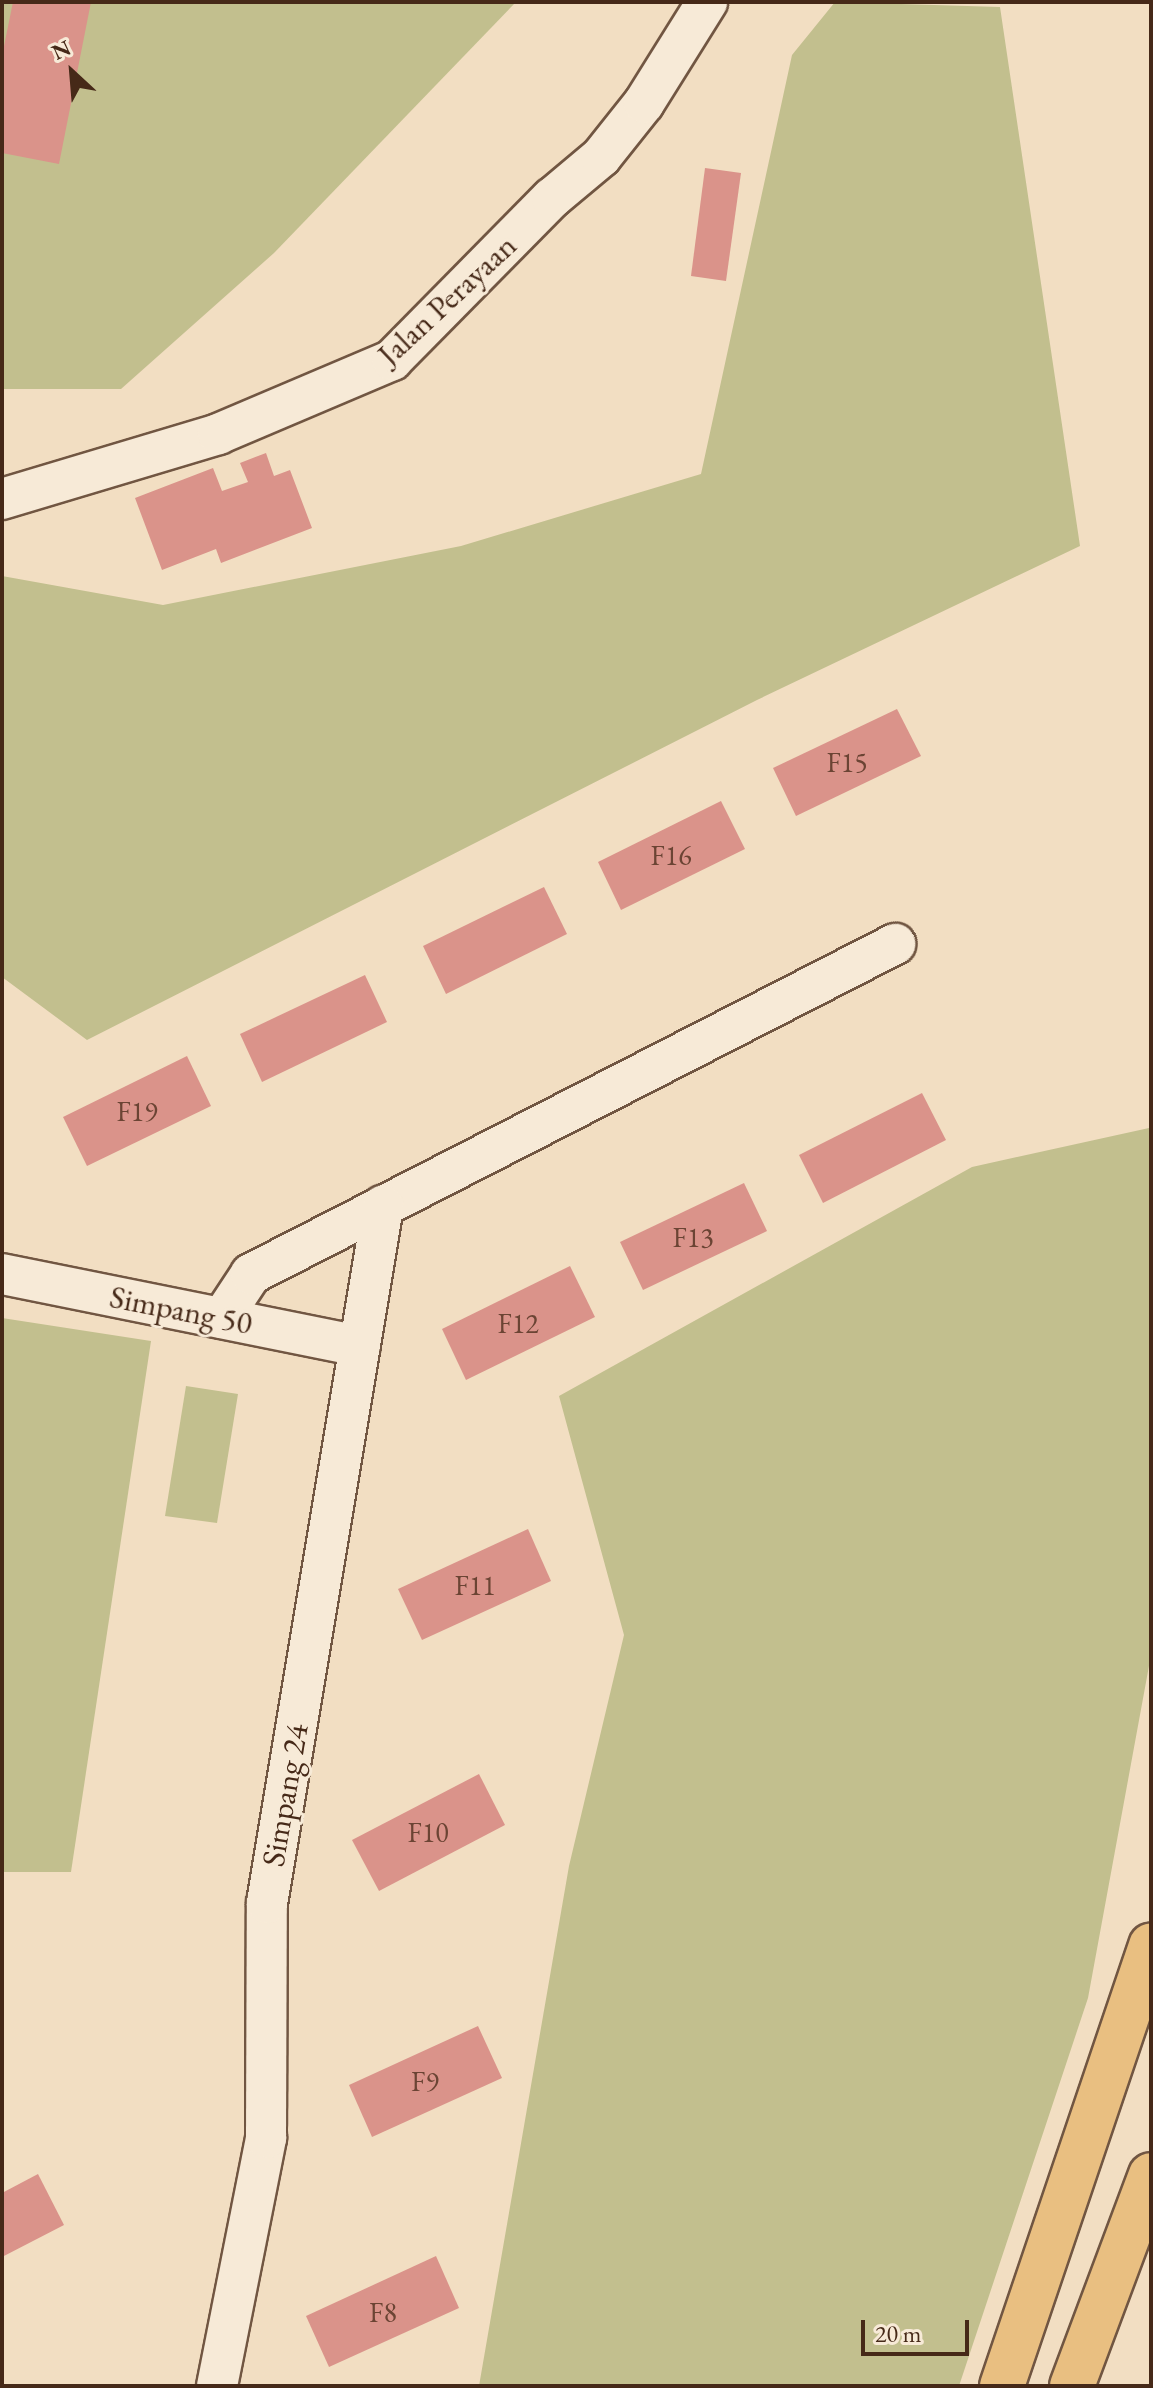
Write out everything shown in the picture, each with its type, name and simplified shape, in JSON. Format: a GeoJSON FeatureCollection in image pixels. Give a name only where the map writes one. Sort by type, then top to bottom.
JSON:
{"type":"FeatureCollection","features":[{"type":"Feature","properties":{"kind":"main road"},"geometry":{"type":"LineString","coordinates":[[1002,2386],[1148,1972]]}},
{"type":"Feature","properties":{"kind":"main road"},"geometry":{"type":"LineString","coordinates":[[1072,2386],[1151,2175]]}},
{"type":"Feature","properties":{"kind":"street","name":"Jalan Perayaan"},"geometry":{"type":"LineString","coordinates":[[2,499],[218,434],[392,360],[552,198],[601,157],[644,103],[707,2]]}},
{"type":"Feature","properties":{"kind":"street"},"geometry":{"type":"LineString","coordinates":[[222,1318],[251,1274],[895,944]]}},
{"type":"Feature","properties":{"kind":"street","name":"Simpang 24"},"geometry":{"type":"LineString","coordinates":[[217,2386],[266,2138],[267,1903],[383,1206]]}},
{"type":"Feature","properties":{"kind":"street","name":"Simpang 50"},"geometry":{"type":"LineString","coordinates":[[2,1274],[360,1346]]}},
{"type":"Feature","properties":{"kind":"shaded area"},"geometry":{"type":"Polygon","coordinates":[[[2,2],[516,2],[274,253],[121,389],[2,389],[2,2]]]}},
{"type":"Feature","properties":{"kind":"shaded area"},"geometry":{"type":"Polygon","coordinates":[[[835,2],[1000,7],[1080,546],[757,700],[87,1040],[2,977],[2,576],[163,605],[461,546],[701,474],[792,55],[835,2]]]}},
{"type":"Feature","properties":{"kind":"shaded area"},"geometry":{"type":"Polygon","coordinates":[[[1149,1128],[1151,1655],[1088,1998],[959,2386],[479,2386],[569,1866],[624,1635],[559,1396],[972,1167],[1149,1128]]]}},
{"type":"Feature","properties":{"kind":"shaded area"},"geometry":{"type":"Polygon","coordinates":[[[2,1318],[151,1341],[71,1872],[2,1872],[2,1318]]]}},
{"type":"Feature","properties":{"kind":"shaded area"},"geometry":{"type":"Polygon","coordinates":[[[186,1386],[238,1394],[217,1523],[165,1516],[186,1386]]]}},
{"type":"Feature","properties":{"kind":"building"},"geometry":{"type":"Polygon","coordinates":[[[13,2],[91,2],[59,164],[2,153],[2,56],[13,2]]]}},
{"type":"Feature","properties":{"kind":"building"},"geometry":{"type":"Polygon","coordinates":[[[705,168],[741,173],[726,281],[691,276],[705,168]]]}},
{"type":"Feature","properties":{"kind":"building"},"geometry":{"type":"Polygon","coordinates":[[[266,453],[274,476],[290,470],[312,528],[221,563],[216,549],[162,570],[135,498],[213,468],[222,491],[248,482],[240,463],[266,453]]]}},
{"type":"Feature","properties":{"kind":"building"},"geometry":{"type":"Polygon","coordinates":[[[897,709],[921,756],[796,816],[773,768],[897,709]]]}},
{"type":"Feature","properties":{"kind":"building"},"geometry":{"type":"Polygon","coordinates":[[[721,801],[745,849],[621,910],[598,862],[721,801]]]}},
{"type":"Feature","properties":{"kind":"building"},"geometry":{"type":"Polygon","coordinates":[[[544,887],[567,934],[446,994],[423,946],[544,887]]]}},
{"type":"Feature","properties":{"kind":"building"},"geometry":{"type":"Polygon","coordinates":[[[365,975],[387,1022],[262,1082],[240,1034],[365,975]]]}},
{"type":"Feature","properties":{"kind":"building"},"geometry":{"type":"Polygon","coordinates":[[[187,1056],[211,1106],[87,1166],[63,1117],[187,1056]]]}},
{"type":"Feature","properties":{"kind":"building"},"geometry":{"type":"Polygon","coordinates":[[[922,1093],[946,1140],[823,1203],[799,1155],[922,1093]]]}},
{"type":"Feature","properties":{"kind":"building"},"geometry":{"type":"Polygon","coordinates":[[[744,1183],[767,1231],[643,1290],[620,1242],[744,1183]]]}},
{"type":"Feature","properties":{"kind":"building"},"geometry":{"type":"Polygon","coordinates":[[[570,1266],[595,1317],[466,1380],[442,1329],[570,1266]]]}},
{"type":"Feature","properties":{"kind":"building"},"geometry":{"type":"Polygon","coordinates":[[[528,1529],[551,1581],[422,1640],[398,1589],[528,1529]]]}},
{"type":"Feature","properties":{"kind":"building"},"geometry":{"type":"Polygon","coordinates":[[[479,1774],[505,1825],[379,1891],[352,1840],[479,1774]]]}},
{"type":"Feature","properties":{"kind":"building"},"geometry":{"type":"Polygon","coordinates":[[[478,2026],[502,2078],[372,2137],[349,2085],[478,2026]]]}},
{"type":"Feature","properties":{"kind":"building"},"geometry":{"type":"Polygon","coordinates":[[[38,2174],[64,2225],[2,2257],[2,2193],[38,2174]]]}},
{"type":"Feature","properties":{"kind":"building"},"geometry":{"type":"Polygon","coordinates":[[[436,2256],[459,2308],[329,2367],[306,2316],[436,2256]]]}}]}
